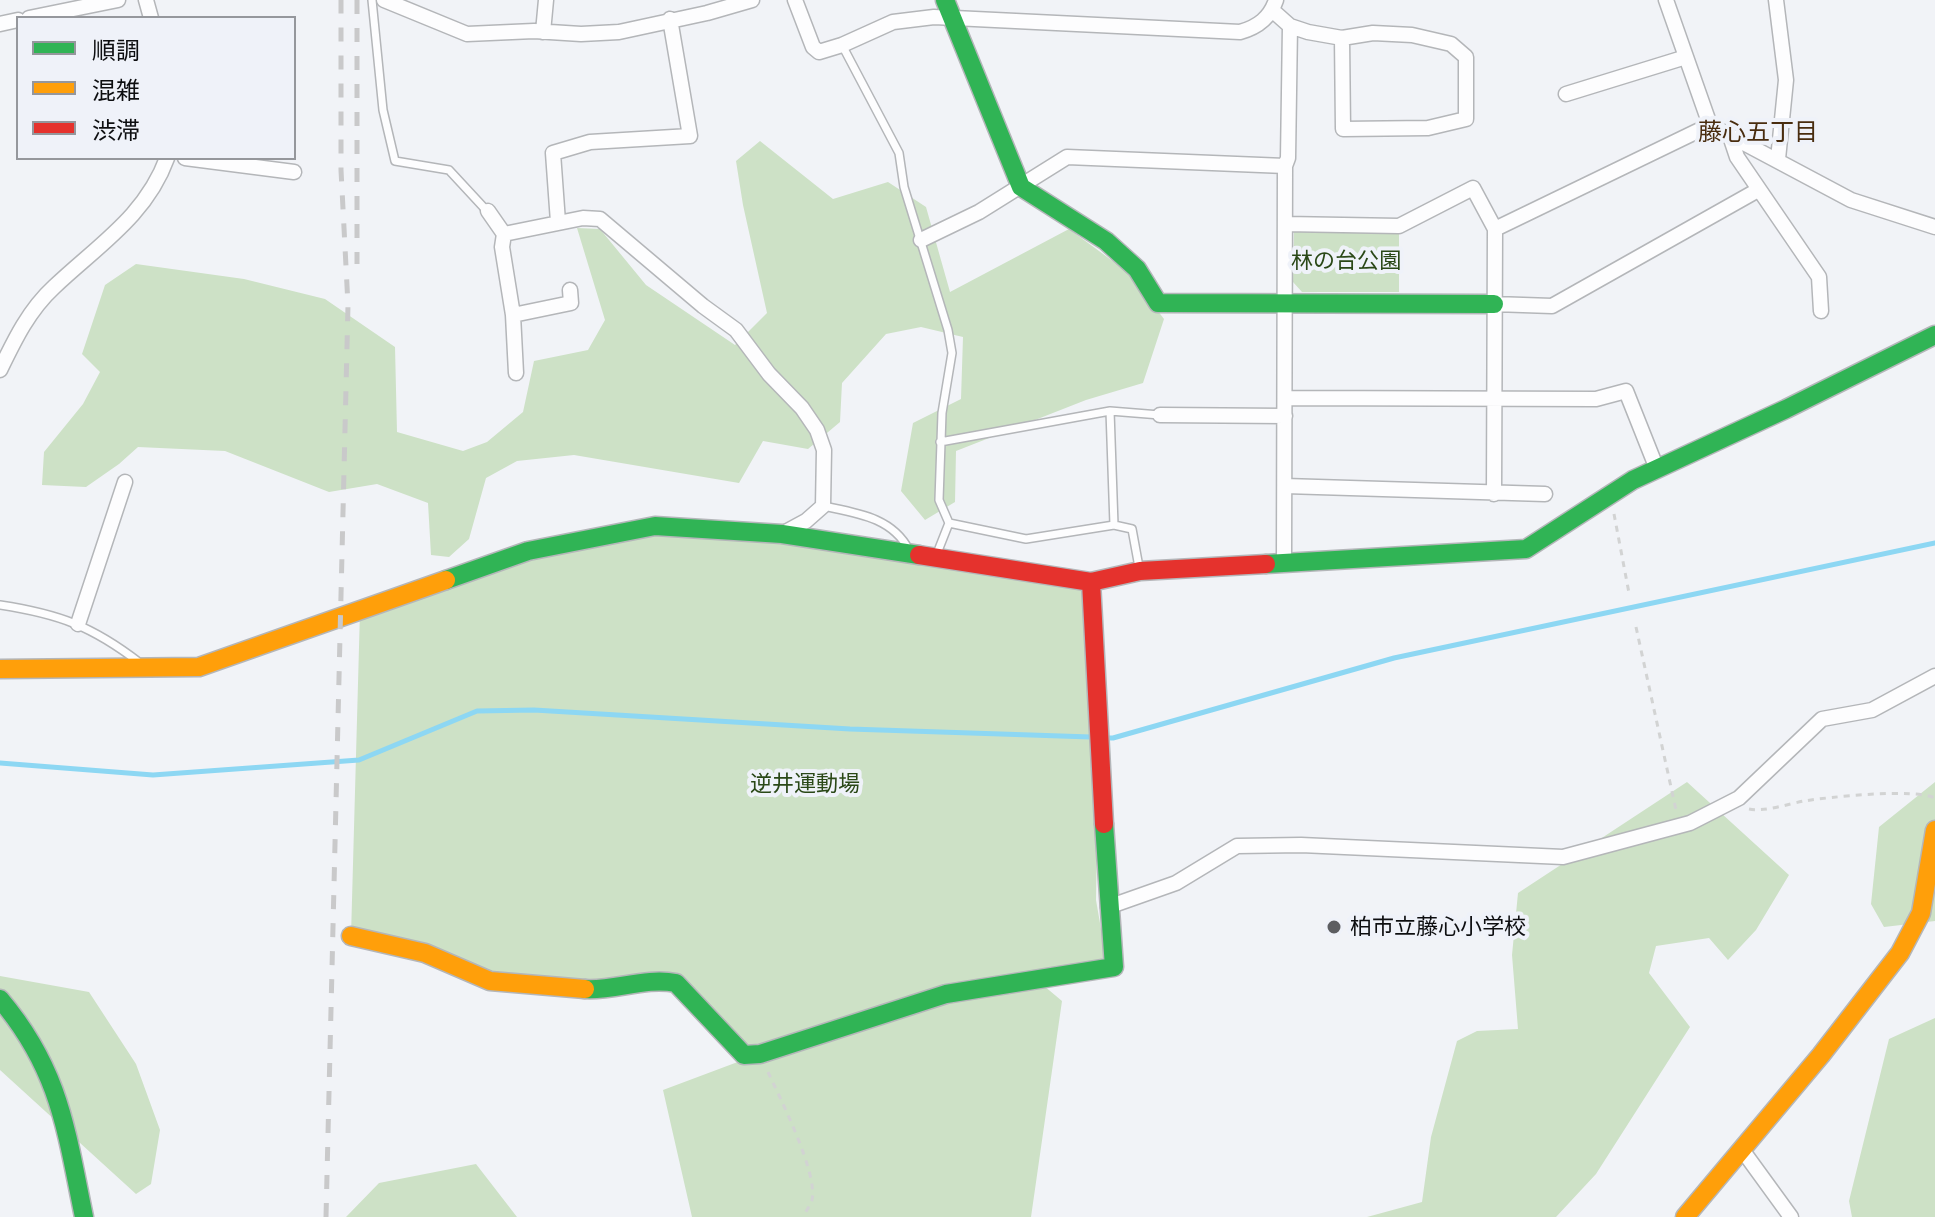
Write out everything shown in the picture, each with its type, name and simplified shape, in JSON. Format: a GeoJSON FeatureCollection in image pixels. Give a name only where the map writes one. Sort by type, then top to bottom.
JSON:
{"type":"FeatureCollection","features":[{"type":"Feature","properties":{"kind":"street"},"geometry":{"type":"LineString","coordinates":[[39,16],[118,0]]}},
{"type":"Feature","properties":{"kind":"street"},"geometry":{"type":"LineString","coordinates":[[384,0],[467,34],[619,32],[752,0]]}},
{"type":"Feature","properties":{"kind":"street"},"geometry":{"type":"LineString","coordinates":[[543,32],[546,0]]}},
{"type":"Feature","properties":{"kind":"street"},"geometry":{"type":"LineString","coordinates":[[795,0],[813,47],[819,52],[893,22],[934,17],[1240,32],[1254,29],[1274,5],[1290,26],[1308,32],[1342,38],[1373,33],[1399,34],[1451,44],[1466,57],[1466,119],[1428,128],[1343,129],[1342,38]]}},
{"type":"Feature","properties":{"kind":"street"},"geometry":{"type":"LineString","coordinates":[[945,0],[1021,187],[1106,241],[1137,269],[1158,303],[1552,306],[1758,190]]}},
{"type":"Feature","properties":{"kind":"street"},"geometry":{"type":"LineString","coordinates":[[1666,0],[1710,125],[1851,200],[1935,227]]}},
{"type":"Feature","properties":{"kind":"street"},"geometry":{"type":"LineString","coordinates":[[1776,0],[1786,80],[1778,159]]}},
{"type":"Feature","properties":{"kind":"street"},"geometry":{"type":"LineString","coordinates":[[558,222],[553,153],[590,142],[690,136],[670,19]]}},
{"type":"Feature","properties":{"kind":"street"},"geometry":{"type":"LineString","coordinates":[[1284,561],[1285,166],[1288,158],[1290,26]]}},
{"type":"Feature","properties":{"kind":"street"},"geometry":{"type":"LineString","coordinates":[[1566,94],[1686,57]]}},
{"type":"Feature","properties":{"kind":"street"},"geometry":{"type":"LineString","coordinates":[[1495,229],[1710,125]]}},
{"type":"Feature","properties":{"kind":"street"},"geometry":{"type":"LineString","coordinates":[[1729,133],[1737,157],[1819,277],[1821,311]]}},
{"type":"Feature","properties":{"kind":"street"},"geometry":{"type":"LineString","coordinates":[[921,240],[979,212],[1067,157],[1285,166]]}},
{"type":"Feature","properties":{"kind":"street"},"geometry":{"type":"LineString","coordinates":[[0,370],[22,323],[52,288],[106,244],[139,210],[159,180],[166,160]]}},
{"type":"Feature","properties":{"kind":"street"},"geometry":{"type":"LineString","coordinates":[[201,160],[294,172]]}},
{"type":"Feature","properties":{"kind":"street"},"geometry":{"type":"LineString","coordinates":[[1286,224],[1399,226],[1473,188],[1495,229],[1494,494]]}},
{"type":"Feature","properties":{"kind":"street"},"geometry":{"type":"LineString","coordinates":[[488,211],[504,234],[502,247],[513,315],[516,373]]}},
{"type":"Feature","properties":{"kind":"street"},"geometry":{"type":"LineString","coordinates":[[504,234],[583,218],[600,219],[736,330],[769,374],[802,408],[817,430],[824,450],[823,506],[806,521],[782,534]]}},
{"type":"Feature","properties":{"kind":"street"},"geometry":{"type":"LineString","coordinates":[[513,315],[571,303],[570,290]]}},
{"type":"Feature","properties":{"kind":"street"},"geometry":{"type":"LineString","coordinates":[[0,669],[199,667],[528,551],[655,526],[782,534],[1091,582],[1140,571],[1526,549],[1633,480],[1935,335]]}},
{"type":"Feature","properties":{"kind":"street"},"geometry":{"type":"LineString","coordinates":[[1286,398],[1596,399],[1626,391],[1657,469]]}},
{"type":"Feature","properties":{"kind":"street"},"geometry":{"type":"LineString","coordinates":[[1160,415],[1285,416]]}},
{"type":"Feature","properties":{"kind":"street"},"geometry":{"type":"LineString","coordinates":[[78,624],[125,482]]}},
{"type":"Feature","properties":{"kind":"street"},"geometry":{"type":"LineString","coordinates":[[1285,486],[1545,494]]}},
{"type":"Feature","properties":{"kind":"street"},"geometry":{"type":"LineString","coordinates":[[351,936],[425,953],[490,981],[598,990],[661,980],[676,983],[744,1055],[760,1054],[946,994],[1114,967],[1108,907],[1091,582]]}},
{"type":"Feature","properties":{"kind":"street"},"geometry":{"type":"LineString","coordinates":[[1108,907],[1176,883],[1237,846],[1301,845],[1563,857],[1690,823],[1739,798],[1822,719],[1872,710],[1935,676]]}},
{"type":"Feature","properties":{"kind":"street"},"geometry":{"type":"LineString","coordinates":[[1685,1217],[1743,1151],[1900,953],[1921,913],[1935,830]]}},
{"type":"Feature","properties":{"kind":"street"},"geometry":{"type":"LineString","coordinates":[[0,999],[22,1023],[36,1045],[55,1087],[84,1217]]}},
{"type":"Feature","properties":{"kind":"street"},"geometry":{"type":"LineString","coordinates":[[1743,1151],[1791,1217]]}},
{"type":"Feature","properties":{"kind":"lane"},"geometry":{"type":"LineString","coordinates":[[372,0],[383,110],[395,161],[449,170],[488,211]]}},
{"type":"Feature","properties":{"kind":"lane"},"geometry":{"type":"LineString","coordinates":[[842,45],[899,153],[904,187],[948,330],[952,353],[940,442],[939,500],[949,523],[936,558]]}},
{"type":"Feature","properties":{"kind":"lane"},"geometry":{"type":"LineString","coordinates":[[940,442],[1110,411],[1160,415]]}},
{"type":"Feature","properties":{"kind":"lane"},"geometry":{"type":"LineString","coordinates":[[1110,411],[1114,525]]}},
{"type":"Feature","properties":{"kind":"lane"},"geometry":{"type":"LineString","coordinates":[[823,506],[888,524],[902,537],[910,554]]}},
{"type":"Feature","properties":{"kind":"lane"},"geometry":{"type":"LineString","coordinates":[[949,523],[1026,539],[1114,525],[1132,529],[1140,571]]}},
{"type":"Feature","properties":{"kind":"lane"},"geometry":{"type":"LineString","coordinates":[[0,605],[42,611],[78,624],[118,646],[148,669]]}},
{"type":"Feature","properties":{"kind":"path"},"geometry":{"type":"LineString","coordinates":[[1610,495],[1629,593]]}},
{"type":"Feature","properties":{"kind":"path"},"geometry":{"type":"LineString","coordinates":[[1636,627],[1679,825]]}},
{"type":"Feature","properties":{"kind":"path"},"geometry":{"type":"LineString","coordinates":[[1739,798],[1751,810],[1820,798],[1928,795],[1935,798]]}},
{"type":"Feature","properties":{"kind":"path"},"geometry":{"type":"LineString","coordinates":[[760,1054],[807,1166],[812,1199],[803,1217]]}},
{"type":"Feature","properties":{"kind":"green space"},"geometry":{"type":"Polygon","coordinates":[[[760,141],[833,199],[888,182],[926,207],[950,292],[1069,229],[1129,273],[1164,319],[1143,383],[1086,400],[956,451],[955,502],[925,520],[901,491],[913,423],[961,399],[963,337],[921,327],[886,334],[842,383],[840,422],[808,449],[763,441],[739,483],[574,455],[517,461],[486,478],[469,539],[449,557],[431,555],[428,503],[377,484],[329,492],[225,451],[138,447],[86,487],[42,485],[44,452],[83,404],[100,372],[82,354],[105,285],[136,264],[244,279],[325,299],[395,347],[397,432],[463,451],[487,442],[523,412],[534,361],[588,350],[605,320],[577,228],[600,229],[646,285],[735,345],[767,313],[736,161],[760,141]]]}},
{"type":"Feature","properties":{"kind":"green space","name":"林の台公園"},"geometry":{"type":"Polygon","coordinates":[[[1399,230],[1399,292],[1302,292],[1293,282],[1294,232],[1399,230]]]}},
{"type":"Feature","properties":{"kind":"green space","name":"逆井運動場"},"geometry":{"type":"Polygon","coordinates":[[[655,526],[1091,582],[1099,718],[1096,900],[1106,958],[1031,975],[1062,1001],[1031,1217],[692,1217],[663,1090],[759,1054],[661,980],[490,981],[351,936],[360,611],[528,551],[655,526]]]}},
{"type":"Feature","properties":{"kind":"green space"},"geometry":{"type":"Polygon","coordinates":[[[1687,782],[1789,875],[1756,930],[1728,960],[1709,938],[1656,946],[1649,973],[1690,1027],[1596,1174],[1556,1217],[1367,1217],[1422,1202],[1431,1137],[1457,1041],[1477,1031],[1518,1029],[1512,955],[1518,893],[1687,782]]]}},
{"type":"Feature","properties":{"kind":"green space"},"geometry":{"type":"Polygon","coordinates":[[[1935,782],[1935,921],[1884,927],[1871,904],[1879,827],[1935,782]]]}},
{"type":"Feature","properties":{"kind":"green space"},"geometry":{"type":"Polygon","coordinates":[[[0,976],[89,992],[136,1064],[160,1130],[151,1184],[136,1194],[0,1070],[0,976]]]}},
{"type":"Feature","properties":{"kind":"green space"},"geometry":{"type":"Polygon","coordinates":[[[1935,1018],[1935,1217],[1852,1217],[1849,1201],[1889,1039],[1935,1018]]]}},
{"type":"Feature","properties":{"kind":"green space"},"geometry":{"type":"Polygon","coordinates":[[[476,1164],[517,1217],[346,1217],[379,1183],[476,1164]]]}},
{"type":"Feature","properties":{"kind":"waterway"},"geometry":{"type":"LineString","coordinates":[[1105,738],[1394,658],[1935,543]]}},
{"type":"Feature","properties":{"kind":"waterway"},"geometry":{"type":"LineString","coordinates":[[0,763],[153,775],[359,760],[477,711],[534,710],[850,729],[1091,737]]}},
{"type":"Feature","properties":{"kind":"railway"},"geometry":{"type":"LineString","coordinates":[[326,1217],[348,305],[341,170],[341,0]]}},
{"type":"Feature","properties":{"kind":"railway"},"geometry":{"type":"LineString","coordinates":[[357,0],[357,264]]}},
{"type":"Feature","properties":{"kind":"traffic: fast"},"geometry":{"type":"LineString","coordinates":[[945,0],[1021,187],[1106,241],[1137,269],[1158,303],[1494,304]]}},
{"type":"Feature","properties":{"kind":"traffic: fast"},"geometry":{"type":"LineString","coordinates":[[1266,564],[1526,549],[1633,480],[1935,335]]}},
{"type":"Feature","properties":{"kind":"traffic: fast"},"geometry":{"type":"LineString","coordinates":[[446,580],[528,551],[655,526],[782,534],[919,555]]}},
{"type":"Feature","properties":{"kind":"traffic: fast"},"geometry":{"type":"LineString","coordinates":[[585,989],[653,982],[676,983],[744,1055],[760,1054],[946,994],[1114,967],[1104,824]]}},
{"type":"Feature","properties":{"kind":"traffic: fast"},"geometry":{"type":"LineString","coordinates":[[0,999],[20,1025],[48,1076],[65,1129],[84,1217]]}},
{"type":"Feature","properties":{"kind":"traffic: slow"},"geometry":{"type":"LineString","coordinates":[[0,669],[199,667],[446,580]]}},
{"type":"Feature","properties":{"kind":"traffic: slow"},"geometry":{"type":"LineString","coordinates":[[1685,1217],[1821,1055],[1900,953],[1921,913],[1935,830]]}},
{"type":"Feature","properties":{"kind":"traffic: slow"},"geometry":{"type":"LineString","coordinates":[[351,936],[425,953],[490,981],[585,989]]}},
{"type":"Feature","properties":{"kind":"traffic: jam"},"geometry":{"type":"LineString","coordinates":[[919,555],[1091,582],[1140,571],[1266,564]]}},
{"type":"Feature","properties":{"kind":"traffic: jam"},"geometry":{"type":"LineString","coordinates":[[1091,582],[1104,824]]}},
{"type":"Feature","properties":{"kind":"place","name":"柏市立藤心小学校"},"geometry":{"type":"Point","coordinates":[1334,927]}},
{"type":"Feature","properties":{"kind":"district","name":"藤心五丁目"},"geometry":{"type":"Point","coordinates":[1758,132]}}]}
